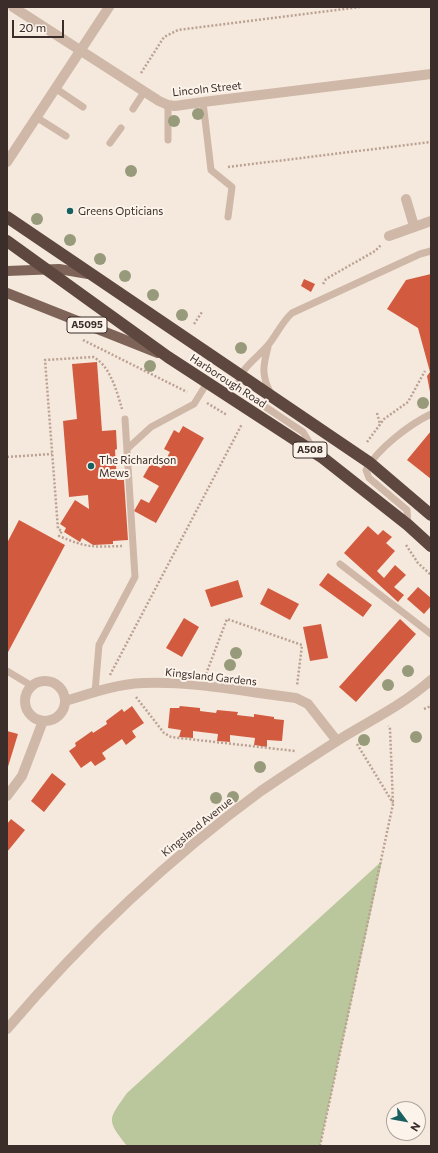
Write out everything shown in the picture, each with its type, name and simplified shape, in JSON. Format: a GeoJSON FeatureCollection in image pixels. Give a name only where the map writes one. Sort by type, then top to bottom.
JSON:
{"type":"FeatureCollection","features":[{"type":"Feature","properties":{"kind":"highway","name":"Harborough Road"},"geometry":{"type":"LineString","coordinates":[[7,217],[370,463],[431,515]]}},
{"type":"Feature","properties":{"kind":"highway","name":"Harborough Road"},"geometry":{"type":"LineString","coordinates":[[7,241],[168,357],[316,454],[408,525],[431,546]]}},
{"type":"Feature","properties":{"kind":"main road"},"geometry":{"type":"LineString","coordinates":[[7,271],[45,269],[72,270],[91,274]]}},
{"type":"Feature","properties":{"kind":"main road","name":"A5095"},"geometry":{"type":"LineString","coordinates":[[7,293],[168,357]]}},
{"type":"Feature","properties":{"kind":"street","name":"Lincoln Street"},"geometry":{"type":"LineString","coordinates":[[13,7],[144,92],[168,105],[431,74]]}},
{"type":"Feature","properties":{"kind":"street"},"geometry":{"type":"LineString","coordinates":[[7,162],[79,50],[109,7]]}},
{"type":"Feature","properties":{"kind":"street"},"geometry":{"type":"LineString","coordinates":[[406,199],[414,226]]}},
{"type":"Feature","properties":{"kind":"street"},"geometry":{"type":"LineString","coordinates":[[389,236],[431,220]]}},
{"type":"Feature","properties":{"kind":"street"},"geometry":{"type":"LineString","coordinates":[[44,680],[57,684],[65,694],[66,701],[61,714],[50,721],[43,721],[31,716],[25,704],[28,691],[32,686],[44,680]]}},
{"type":"Feature","properties":{"kind":"street","name":"Kingsland Avenue"},"geometry":{"type":"LineString","coordinates":[[7,1029],[129,901],[189,847],[262,791],[337,741],[416,694],[431,680]]}},
{"type":"Feature","properties":{"kind":"street","name":"Kingsland Gardens"},"geometry":{"type":"LineString","coordinates":[[66,701],[98,691],[127,685],[175,684],[296,698],[308,704],[337,741]]}},
{"type":"Feature","properties":{"kind":"street"},"geometry":{"type":"LineString","coordinates":[[7,796],[22,776],[43,721]]}},
{"type":"Feature","properties":{"kind":"lane"},"geometry":{"type":"LineString","coordinates":[[55,88],[83,107]]}},
{"type":"Feature","properties":{"kind":"lane"},"geometry":{"type":"LineString","coordinates":[[133,109],[144,92]]}},
{"type":"Feature","properties":{"kind":"lane"},"geometry":{"type":"LineString","coordinates":[[203,102],[211,170],[232,187],[228,217]]}},
{"type":"Feature","properties":{"kind":"lane"},"geometry":{"type":"LineString","coordinates":[[168,105],[168,140]]}},
{"type":"Feature","properties":{"kind":"lane"},"geometry":{"type":"LineString","coordinates":[[36,117],[66,136]]}},
{"type":"Feature","properties":{"kind":"lane"},"geometry":{"type":"LineString","coordinates":[[110,143],[121,128]]}},
{"type":"Feature","properties":{"kind":"lane"},"geometry":{"type":"LineString","coordinates":[[316,454],[304,432],[240,390],[238,381],[241,375],[269,344],[286,319],[292,313],[420,254],[431,251]]}},
{"type":"Feature","properties":{"kind":"lane"},"geometry":{"type":"LineString","coordinates":[[269,344],[263,372],[265,383],[272,396]]}},
{"type":"Feature","properties":{"kind":"lane"},"geometry":{"type":"LineString","coordinates":[[127,449],[151,427],[194,404],[207,383]]}},
{"type":"Feature","properties":{"kind":"lane"},"geometry":{"type":"LineString","coordinates":[[408,525],[407,510],[366,474],[366,470],[370,463],[400,435],[431,414]]}},
{"type":"Feature","properties":{"kind":"lane"},"geometry":{"type":"LineString","coordinates":[[98,691],[99,645],[135,577],[125,419]]}},
{"type":"Feature","properties":{"kind":"lane"},"geometry":{"type":"LineString","coordinates":[[340,564],[431,634]]}},
{"type":"Feature","properties":{"kind":"lane"},"geometry":{"type":"LineString","coordinates":[[7,671],[32,686]]}},
{"type":"Feature","properties":{"kind":"path"},"geometry":{"type":"LineString","coordinates":[[133,85],[164,37],[178,30],[360,7]]}},
{"type":"Feature","properties":{"kind":"path"},"geometry":{"type":"LineString","coordinates":[[211,170],[431,142]]}},
{"type":"Feature","properties":{"kind":"path"},"geometry":{"type":"LineString","coordinates":[[321,290],[326,279],[375,251],[389,236]]}},
{"type":"Feature","properties":{"kind":"path"},"geometry":{"type":"LineString","coordinates":[[194,324],[202,312]]}},
{"type":"Feature","properties":{"kind":"path"},"geometry":{"type":"LineString","coordinates":[[81,339],[170,382],[229,416]]}},
{"type":"Feature","properties":{"kind":"path"},"geometry":{"type":"LineString","coordinates":[[125,419],[114,387],[107,372],[98,359],[93,357],[45,360],[58,529],[62,531],[60,536],[93,548],[133,545]]}},
{"type":"Feature","properties":{"kind":"path"},"geometry":{"type":"LineString","coordinates":[[367,442],[380,424],[408,402],[425,371]]}},
{"type":"Feature","properties":{"kind":"path"},"geometry":{"type":"LineString","coordinates":[[377,413],[380,424]]}},
{"type":"Feature","properties":{"kind":"path"},"geometry":{"type":"LineString","coordinates":[[236,420],[248,428]]}},
{"type":"Feature","properties":{"kind":"path"},"geometry":{"type":"LineString","coordinates":[[98,691],[242,424]]}},
{"type":"Feature","properties":{"kind":"path"},"geometry":{"type":"LineString","coordinates":[[7,457],[52,454]]}},
{"type":"Feature","properties":{"kind":"path"},"geometry":{"type":"LineString","coordinates":[[403,539],[418,563],[431,575]]}},
{"type":"Feature","properties":{"kind":"path"},"geometry":{"type":"LineString","coordinates":[[201,687],[227,619],[302,645],[296,698]]}},
{"type":"Feature","properties":{"kind":"path"},"geometry":{"type":"LineString","coordinates":[[127,685],[164,733],[171,737],[318,754]]}},
{"type":"Feature","properties":{"kind":"path"},"geometry":{"type":"LineString","coordinates":[[424,709],[431,706]]}},
{"type":"Feature","properties":{"kind":"path"},"geometry":{"type":"LineString","coordinates":[[320,1146],[393,804],[390,730],[381,715]]}},
{"type":"Feature","properties":{"kind":"path"},"geometry":{"type":"LineString","coordinates":[[351,733],[393,804]]}},
{"type":"Feature","properties":{"kind":"path"},"geometry":{"type":"LineString","coordinates":[[229,744],[229,749]]}},
{"type":"Feature","properties":{"kind":"green space"},"geometry":{"type":"Polygon","coordinates":[[[382,861],[320,1146],[127,1146],[115,1130],[112,1120],[116,1109],[127,1093],[382,861]]]}},
{"type":"Feature","properties":{"kind":"building"},"geometry":{"type":"Polygon","coordinates":[[[431,274],[430,392],[427,376],[430,372],[418,328],[387,309],[406,280],[431,274]]]}},
{"type":"Feature","properties":{"kind":"building"},"geometry":{"type":"Polygon","coordinates":[[[304,279],[315,284],[311,292],[301,286],[304,279]]]}},
{"type":"Feature","properties":{"kind":"building","name":"The Richardson Mews"},"geometry":{"type":"Polygon","coordinates":[[[97,362],[102,431],[116,430],[117,449],[115,450],[117,480],[124,480],[128,540],[113,541],[113,544],[93,545],[82,538],[80,542],[64,532],[66,528],[60,524],[75,500],[89,509],[88,495],[69,497],[63,421],[77,419],[72,364],[97,362]]]}},
{"type":"Feature","properties":{"kind":"building"},"geometry":{"type":"Polygon","coordinates":[[[183,426],[204,438],[156,523],[134,511],[141,499],[149,503],[159,486],[143,477],[151,463],[161,468],[170,452],[164,449],[174,430],[179,433],[183,426]]]}},
{"type":"Feature","properties":{"kind":"building"},"geometry":{"type":"Polygon","coordinates":[[[431,431],[431,479],[407,460],[431,431]]]}},
{"type":"Feature","properties":{"kind":"building"},"geometry":{"type":"Polygon","coordinates":[[[19,520],[65,545],[7,654],[7,543],[19,520]]]}},
{"type":"Feature","properties":{"kind":"building"},"geometry":{"type":"Polygon","coordinates":[[[368,526],[378,535],[383,530],[392,537],[386,543],[395,551],[377,571],[384,578],[395,565],[406,575],[394,587],[404,595],[398,602],[344,553],[368,526]]]}},
{"type":"Feature","properties":{"kind":"building"},"geometry":{"type":"Polygon","coordinates":[[[328,573],[372,605],[363,617],[319,585],[328,573]]]}},
{"type":"Feature","properties":{"kind":"building"},"geometry":{"type":"Polygon","coordinates":[[[238,580],[243,597],[211,607],[205,590],[238,580]]]}},
{"type":"Feature","properties":{"kind":"building"},"geometry":{"type":"Polygon","coordinates":[[[418,587],[431,598],[431,606],[424,614],[407,599],[418,587]]]}},
{"type":"Feature","properties":{"kind":"building"},"geometry":{"type":"Polygon","coordinates":[[[268,588],[299,604],[290,620],[260,604],[268,588]]]}},
{"type":"Feature","properties":{"kind":"building"},"geometry":{"type":"Polygon","coordinates":[[[184,618],[199,627],[182,657],[166,648],[184,618]]]}},
{"type":"Feature","properties":{"kind":"building"},"geometry":{"type":"Polygon","coordinates":[[[400,619],[416,634],[356,702],[339,687],[400,619]]]}},
{"type":"Feature","properties":{"kind":"building"},"geometry":{"type":"Polygon","coordinates":[[[321,624],[328,658],[310,661],[303,627],[321,624]]]}},
{"type":"Feature","properties":{"kind":"building"},"geometry":{"type":"Polygon","coordinates":[[[132,706],[144,723],[132,731],[136,737],[126,745],[122,739],[102,753],[106,759],[95,766],[91,761],[81,768],[69,751],[76,746],[75,743],[92,731],[93,733],[107,724],[106,721],[122,709],[124,712],[132,706]]]}},
{"type":"Feature","properties":{"kind":"building"},"geometry":{"type":"Polygon","coordinates":[[[180,706],[200,708],[200,711],[216,713],[217,710],[238,712],[237,715],[254,717],[254,714],[284,720],[282,741],[267,740],[267,747],[254,745],[255,738],[230,735],[230,742],[217,741],[218,734],[193,731],[193,738],[179,737],[181,730],[168,728],[170,708],[179,708],[180,706]]]}},
{"type":"Feature","properties":{"kind":"building"},"geometry":{"type":"Polygon","coordinates":[[[7,731],[18,734],[7,770],[7,731]]]}},
{"type":"Feature","properties":{"kind":"building"},"geometry":{"type":"Polygon","coordinates":[[[52,773],[66,784],[44,812],[31,801],[52,773]]]}},
{"type":"Feature","properties":{"kind":"building"},"geometry":{"type":"Polygon","coordinates":[[[11,819],[25,830],[7,852],[7,824],[11,819]]]}},
{"type":"Feature","properties":{"kind":"place","name":"Greens Opticians"},"geometry":{"type":"Point","coordinates":[70,211]}},
{"type":"Feature","properties":{"kind":"place","name":"The Richardson Mews"},"geometry":{"type":"Point","coordinates":[91,466]}}]}
